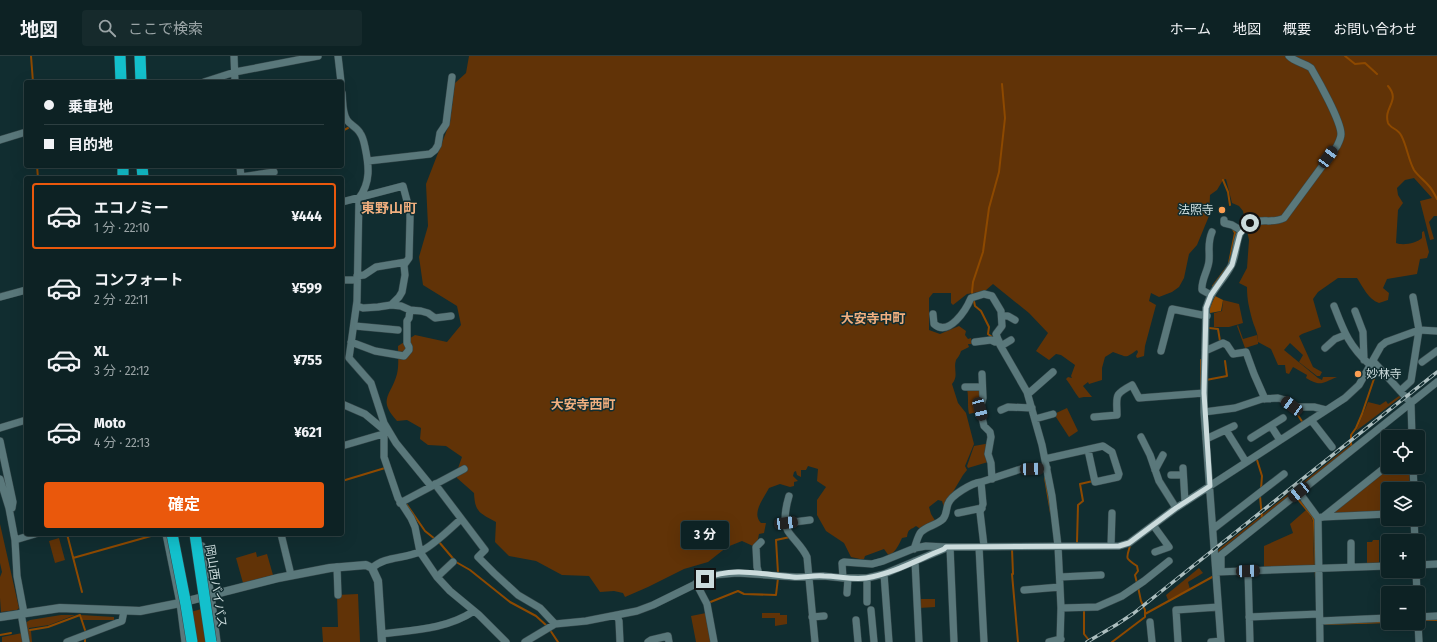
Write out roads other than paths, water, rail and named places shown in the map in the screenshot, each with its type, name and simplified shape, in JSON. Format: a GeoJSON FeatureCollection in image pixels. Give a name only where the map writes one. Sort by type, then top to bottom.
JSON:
{"type":"FeatureCollection","features":[{"type":"Feature","properties":{"kind":"highway"},"geometry":{"type":"LineString","coordinates":[[120,56],[121,80]]}},
{"type":"Feature","properties":{"kind":"highway"},"geometry":{"type":"LineString","coordinates":[[140,56],[141,80]]}},
{"type":"Feature","properties":{"kind":"highway"},"geometry":{"type":"LineString","coordinates":[[172,536],[192,642]]}},
{"type":"Feature","properties":{"kind":"highway","name":"岡山西バイパス"},"geometry":{"type":"LineString","coordinates":[[195,536],[211,642]]}},
{"type":"Feature","properties":{"kind":"street"},"geometry":{"type":"LineString","coordinates":[[234,56],[233,73],[235,80]]}},
{"type":"Feature","properties":{"kind":"street"},"geometry":{"type":"LineString","coordinates":[[210,80],[233,73],[318,56]]}},
{"type":"Feature","properties":{"kind":"street"},"geometry":{"type":"LineString","coordinates":[[338,56],[341,80]]}},
{"type":"Feature","properties":{"kind":"street"},"geometry":{"type":"LineString","coordinates":[[1219,572],[1213,529],[1202,393],[1207,316],[1206,308],[1211,295],[1232,265],[1237,240],[1242,230],[1250,223],[1255,221],[1275,222],[1284,218],[1340,141],[1341,135],[1338,122],[1311,68],[1292,60],[1289,56]]}},
{"type":"Feature","properties":{"kind":"street"},"geometry":{"type":"LineString","coordinates":[[368,161],[430,154],[435,150],[438,145],[440,133],[446,124],[452,77]]}},
{"type":"Feature","properties":{"kind":"street"},"geometry":{"type":"LineString","coordinates":[[344,108],[347,122],[358,129],[361,134],[368,161],[366,184],[364,191],[359,198],[357,306],[351,342],[346,358],[372,383],[384,429],[384,457],[402,502],[415,527],[420,552],[437,577],[450,591],[474,611],[506,642]]}},
{"type":"Feature","properties":{"kind":"street"},"geometry":{"type":"LineString","coordinates":[[0,140],[24,133]]}},
{"type":"Feature","properties":{"kind":"street"},"geometry":{"type":"LineString","coordinates":[[252,176],[274,172]]}},
{"type":"Feature","properties":{"kind":"street"},"geometry":{"type":"LineString","coordinates":[[344,202],[403,186],[410,212],[409,258],[404,265],[405,281],[402,292],[391,305]]}},
{"type":"Feature","properties":{"kind":"street"},"geometry":{"type":"LineString","coordinates":[[1224,220],[1224,223],[1242,230]]}},
{"type":"Feature","properties":{"kind":"street"},"geometry":{"type":"LineString","coordinates":[[1211,295],[1202,290],[1202,285],[1209,261],[1209,240],[1212,232]]}},
{"type":"Feature","properties":{"kind":"street"},"geometry":{"type":"LineString","coordinates":[[344,280],[357,278],[376,267],[406,262]]}},
{"type":"Feature","properties":{"kind":"street"},"geometry":{"type":"LineString","coordinates":[[0,297],[24,291]]}},
{"type":"Feature","properties":{"kind":"street"},"geometry":{"type":"LineString","coordinates":[[934,314],[934,324],[936,326],[943,328],[950,327],[964,311],[972,297],[984,294],[992,296],[1001,311],[1002,326],[996,334],[998,343],[1028,394],[1045,459],[1044,468],[1060,577],[1059,587],[1061,608],[1059,640],[1049,642]]}},
{"type":"Feature","properties":{"kind":"street"},"geometry":{"type":"LineString","coordinates":[[1400,391],[1411,381],[1419,330],[1413,298]]}},
{"type":"Feature","properties":{"kind":"street"},"geometry":{"type":"LineString","coordinates":[[357,306],[363,308],[391,305],[401,306],[410,310],[428,313],[435,318],[451,316]]}},
{"type":"Feature","properties":{"kind":"street"},"geometry":{"type":"LineString","coordinates":[[1334,306],[1345,335],[1354,350],[1400,391],[1410,403],[1412,430]]}},
{"type":"Feature","properties":{"kind":"street"},"geometry":{"type":"LineString","coordinates":[[351,342],[375,351],[404,356],[409,350],[407,343],[407,320],[409,318],[410,310]]}},
{"type":"Feature","properties":{"kind":"street"},"geometry":{"type":"LineString","coordinates":[[1161,351],[1172,310],[1207,316]]}},
{"type":"Feature","properties":{"kind":"street"},"geometry":{"type":"LineString","coordinates":[[1355,312],[1362,332],[1369,362]]}},
{"type":"Feature","properties":{"kind":"street"},"geometry":{"type":"LineString","coordinates":[[1002,316],[1008,316],[1015,320]]}},
{"type":"Feature","properties":{"kind":"street"},"geometry":{"type":"LineString","coordinates":[[354,326],[398,330]]}},
{"type":"Feature","properties":{"kind":"street"},"geometry":{"type":"LineString","coordinates":[[525,642],[555,624],[617,615],[636,611],[653,605],[714,575],[728,573],[759,574],[795,578],[823,576],[867,580],[885,575],[915,563],[944,549],[1119,546],[1129,543],[1176,508],[1345,398],[1359,385],[1369,362],[1381,346],[1386,342],[1419,330],[1437,331]]}},
{"type":"Feature","properties":{"kind":"street"},"geometry":{"type":"LineString","coordinates":[[1325,348],[1335,339],[1345,335]]}},
{"type":"Feature","properties":{"kind":"street"},"geometry":{"type":"LineString","coordinates":[[975,342],[991,340],[998,343],[1011,340]]}},
{"type":"Feature","properties":{"kind":"street"},"geometry":{"type":"LineString","coordinates":[[1205,350],[1223,343],[1227,345],[1233,354],[1246,352],[1265,399]]}},
{"type":"Feature","properties":{"kind":"street"},"geometry":{"type":"LineString","coordinates":[[1422,362],[1437,351]]}},
{"type":"Feature","properties":{"kind":"street"},"geometry":{"type":"LineString","coordinates":[[1028,394],[1053,372]]}},
{"type":"Feature","properties":{"kind":"street"},"geometry":{"type":"LineString","coordinates":[[982,374],[983,398],[980,409],[984,426],[990,432],[991,436],[988,454],[992,479]]}},
{"type":"Feature","properties":{"kind":"street"},"geometry":{"type":"LineString","coordinates":[[1211,642],[1220,642],[1217,607],[1221,555],[1300,494],[1437,382]]}},
{"type":"Feature","properties":{"kind":"street"},"geometry":{"type":"LineString","coordinates":[[1094,417],[1117,415],[1116,398],[1121,391],[1132,385],[1139,398],[1202,393]]}},
{"type":"Feature","properties":{"kind":"street"},"geometry":{"type":"LineString","coordinates":[[965,387],[982,387]]}},
{"type":"Feature","properties":{"kind":"street"},"geometry":{"type":"LineString","coordinates":[[1204,412],[1235,408],[1265,399],[1278,398],[1295,406],[1314,407],[1326,410]]}},
{"type":"Feature","properties":{"kind":"street"},"geometry":{"type":"LineString","coordinates":[[344,405],[365,414],[384,429],[433,485],[485,550],[478,557],[518,595],[540,608],[555,624]]}},
{"type":"Feature","properties":{"kind":"street"},"geometry":{"type":"LineString","coordinates":[[1001,410],[1008,407],[1031,408]]}},
{"type":"Feature","properties":{"kind":"street"},"geometry":{"type":"LineString","coordinates":[[1035,419],[1053,414]]}},
{"type":"Feature","properties":{"kind":"street"},"geometry":{"type":"LineString","coordinates":[[1251,438],[1283,418]]}},
{"type":"Feature","properties":{"kind":"street"},"geometry":{"type":"LineString","coordinates":[[1311,420],[1332,447]]}},
{"type":"Feature","properties":{"kind":"street"},"geometry":{"type":"LineString","coordinates":[[0,428],[24,421]]}},
{"type":"Feature","properties":{"kind":"street"},"geometry":{"type":"LineString","coordinates":[[1206,439],[1234,426]]}},
{"type":"Feature","properties":{"kind":"street"},"geometry":{"type":"LineString","coordinates":[[1271,426],[1280,440]]}},
{"type":"Feature","properties":{"kind":"street"},"geometry":{"type":"LineString","coordinates":[[344,445],[384,429]]}},
{"type":"Feature","properties":{"kind":"street"},"geometry":{"type":"LineString","coordinates":[[1226,430],[1246,462]]}},
{"type":"Feature","properties":{"kind":"street"},"geometry":{"type":"LineString","coordinates":[[1141,437],[1160,481],[1176,508]]}},
{"type":"Feature","properties":{"kind":"street"},"geometry":{"type":"LineString","coordinates":[[0,441],[13,502],[12,508],[10,508]]}},
{"type":"Feature","properties":{"kind":"street"},"geometry":{"type":"LineString","coordinates":[[1045,459],[1103,446],[1112,452],[1119,474],[1118,477],[1095,482],[1088,450]]}},
{"type":"Feature","properties":{"kind":"street"},"geometry":{"type":"LineString","coordinates":[[1155,470],[1163,455]]}},
{"type":"Feature","properties":{"kind":"street"},"geometry":{"type":"LineString","coordinates":[[914,549],[921,532],[944,517],[950,500],[964,489],[973,484],[1021,469],[1044,468]]}},
{"type":"Feature","properties":{"kind":"street"},"geometry":{"type":"LineString","coordinates":[[402,502],[464,469]]}},
{"type":"Feature","properties":{"kind":"street"},"geometry":{"type":"LineString","coordinates":[[1320,517],[1381,470]]}},
{"type":"Feature","properties":{"kind":"street"},"geometry":{"type":"LineString","coordinates":[[1171,475],[1183,471],[1185,502]]}},
{"type":"Feature","properties":{"kind":"street"},"geometry":{"type":"LineString","coordinates":[[1213,529],[1284,474]]}},
{"type":"Feature","properties":{"kind":"street"},"geometry":{"type":"LineString","coordinates":[[0,479],[10,508],[15,540],[21,613],[26,642]]}},
{"type":"Feature","properties":{"kind":"street"},"geometry":{"type":"LineString","coordinates":[[981,482],[983,504],[980,512],[984,642]]}},
{"type":"Feature","properties":{"kind":"street"},"geometry":{"type":"LineString","coordinates":[[1300,494],[1320,517],[1316,569],[1320,642]]}},
{"type":"Feature","properties":{"kind":"street"},"geometry":{"type":"LineString","coordinates":[[789,496],[787,503],[786,523],[789,534],[807,557],[815,642]]}},
{"type":"Feature","properties":{"kind":"street"},"geometry":{"type":"LineString","coordinates":[[958,513],[982,508]]}},
{"type":"Feature","properties":{"kind":"street"},"geometry":{"type":"LineString","coordinates":[[1111,546],[1112,513]]}},
{"type":"Feature","properties":{"kind":"street"},"geometry":{"type":"LineString","coordinates":[[1320,517],[1381,514]]}},
{"type":"Feature","properties":{"kind":"street"},"geometry":{"type":"LineString","coordinates":[[372,568],[384,560],[420,552],[461,519]]}},
{"type":"Feature","properties":{"kind":"street"},"geometry":{"type":"LineString","coordinates":[[786,523],[810,520]]}},
{"type":"Feature","properties":{"kind":"street"},"geometry":{"type":"LineString","coordinates":[[1153,525],[1169,548],[1155,552]]}},
{"type":"Feature","properties":{"kind":"street"},"geometry":{"type":"LineString","coordinates":[[15,540],[28,536]]}},
{"type":"Feature","properties":{"kind":"street"},"geometry":{"type":"LineString","coordinates":[[166,536],[180,603],[185,642]]}},
{"type":"Feature","properties":{"kind":"street"},"geometry":{"type":"LineString","coordinates":[[200,536],[211,595],[217,642]]}},
{"type":"Feature","properties":{"kind":"street"},"geometry":{"type":"LineString","coordinates":[[281,536],[291,575]]}},
{"type":"Feature","properties":{"kind":"street"},"geometry":{"type":"LineString","coordinates":[[759,574],[756,548],[761,542]]}},
{"type":"Feature","properties":{"kind":"street"},"geometry":{"type":"LineString","coordinates":[[1351,543],[1351,568]]}},
{"type":"Feature","properties":{"kind":"street"},"geometry":{"type":"LineString","coordinates":[[847,593],[847,579],[842,563],[844,562],[872,564],[926,546],[949,549]]}},
{"type":"Feature","properties":{"kind":"street"},"geometry":{"type":"LineString","coordinates":[[949,549],[954,642]]}},
{"type":"Feature","properties":{"kind":"street"},"geometry":{"type":"LineString","coordinates":[[1061,608],[1097,607],[1122,596],[1169,561]]}},
{"type":"Feature","properties":{"kind":"street"},"geometry":{"type":"LineString","coordinates":[[437,577],[453,562]]}},
{"type":"Feature","properties":{"kind":"street"},"geometry":{"type":"LineString","coordinates":[[915,563],[918,642]]}},
{"type":"Feature","properties":{"kind":"street"},"geometry":{"type":"LineString","coordinates":[[1425,565],[1437,564]]}},
{"type":"Feature","properties":{"kind":"street"},"geometry":{"type":"LineString","coordinates":[[0,617],[60,608],[140,611],[180,603],[291,575],[359,565],[366,565],[372,568],[376,573],[378,581],[382,638],[442,626],[464,618],[474,611]]}},
{"type":"Feature","properties":{"kind":"street"},"geometry":{"type":"LineString","coordinates":[[1219,572],[1381,566]]}},
{"type":"Feature","properties":{"kind":"street"},"geometry":{"type":"LineString","coordinates":[[338,567],[338,595]]}},
{"type":"Feature","properties":{"kind":"street"},"geometry":{"type":"LineString","coordinates":[[1248,571],[1250,642]]}},
{"type":"Feature","properties":{"kind":"street"},"geometry":{"type":"LineString","coordinates":[[885,575],[889,642]]}},
{"type":"Feature","properties":{"kind":"street"},"geometry":{"type":"LineString","coordinates":[[1060,577],[1101,575]]}},
{"type":"Feature","properties":{"kind":"street"},"geometry":{"type":"LineString","coordinates":[[867,580],[867,602]]}},
{"type":"Feature","properties":{"kind":"street"},"geometry":{"type":"LineString","coordinates":[[696,583],[707,604],[714,642]]}},
{"type":"Feature","properties":{"kind":"street"},"geometry":{"type":"LineString","coordinates":[[1024,590],[1059,587]]}},
{"type":"Feature","properties":{"kind":"street"},"geometry":{"type":"LineString","coordinates":[[1178,642],[1176,610],[1217,607]]}},
{"type":"Feature","properties":{"kind":"street"},"geometry":{"type":"LineString","coordinates":[[871,610],[874,642]]}},
{"type":"Feature","properties":{"kind":"street"},"geometry":{"type":"LineString","coordinates":[[67,642],[122,621],[124,611]]}},
{"type":"Feature","properties":{"kind":"street"},"geometry":{"type":"LineString","coordinates":[[617,615],[619,621],[620,642]]}},
{"type":"Feature","properties":{"kind":"street"},"geometry":{"type":"LineString","coordinates":[[812,617],[824,616]]}},
{"type":"Feature","properties":{"kind":"street"},"geometry":{"type":"LineString","coordinates":[[1425,617],[1437,616]]}},
{"type":"Feature","properties":{"kind":"street"},"geometry":{"type":"LineString","coordinates":[[1249,617],[1319,619],[1381,618]]}},
{"type":"Feature","properties":{"kind":"street"},"geometry":{"type":"LineString","coordinates":[[856,620],[858,642]]}},
{"type":"Feature","properties":{"kind":"street"},"geometry":{"type":"LineString","coordinates":[[1150,622],[1152,642]]}},
{"type":"Feature","properties":{"kind":"street"},"geometry":{"type":"LineString","coordinates":[[1418,630],[1419,642]]}},
{"type":"Feature","properties":{"kind":"street"},"geometry":{"type":"LineString","coordinates":[[648,642],[668,636],[669,642]]}},
{"type":"Feature","properties":{"kind":"waterway"},"geometry":{"type":"LineString","coordinates":[[31,56],[33,80]]}},
{"type":"Feature","properties":{"kind":"waterway"},"geometry":{"type":"LineString","coordinates":[[1345,56],[1355,64],[1365,63],[1377,74]]}},
{"type":"Feature","properties":{"kind":"waterway"},"geometry":{"type":"LineString","coordinates":[[992,337],[988,334],[989,327],[981,311],[975,306],[972,292],[973,282],[983,252],[989,208],[999,172],[1005,118],[1002,84]]}},
{"type":"Feature","properties":{"kind":"waterway"},"geometry":{"type":"LineString","coordinates":[[1388,86],[1392,91],[1393,96],[1387,117],[1388,123],[1401,135],[1414,170],[1430,187],[1437,199]]}},
{"type":"Feature","properties":{"kind":"waterway"},"geometry":{"type":"LineString","coordinates":[[344,130],[348,128]]}},
{"type":"Feature","properties":{"kind":"waterway"},"geometry":{"type":"LineString","coordinates":[[37,168],[38,176]]}},
{"type":"Feature","properties":{"kind":"waterway"},"geometry":{"type":"LineString","coordinates":[[1223,180],[1228,192],[1230,205]]}},
{"type":"Feature","properties":{"kind":"waterway"},"geometry":{"type":"LineString","coordinates":[[1229,263],[1235,233],[1233,229]]}},
{"type":"Feature","properties":{"kind":"waterway"},"geometry":{"type":"LineString","coordinates":[[1213,286],[1227,267]]}},
{"type":"Feature","properties":{"kind":"waterway"},"geometry":{"type":"LineString","coordinates":[[1209,328],[1218,329],[1220,341]]}},
{"type":"Feature","properties":{"kind":"waterway"},"geometry":{"type":"LineString","coordinates":[[1201,360],[1201,390]]}},
{"type":"Feature","properties":{"kind":"waterway"},"geometry":{"type":"LineString","coordinates":[[1206,380],[1227,376],[1225,361]]}},
{"type":"Feature","properties":{"kind":"waterway"},"geometry":{"type":"LineString","coordinates":[[1353,446],[1351,445],[1351,435],[1362,414],[1377,370]]}},
{"type":"Feature","properties":{"kind":"waterway"},"geometry":{"type":"LineString","coordinates":[[1294,409],[1303,423]]}},
{"type":"Feature","properties":{"kind":"waterway"},"geometry":{"type":"LineString","coordinates":[[1257,460],[1262,476],[1261,489]]}},
{"type":"Feature","properties":{"kind":"waterway"},"geometry":{"type":"LineString","coordinates":[[344,480],[385,468]]}},
{"type":"Feature","properties":{"kind":"waterway"},"geometry":{"type":"LineString","coordinates":[[1045,478],[1051,513]]}},
{"type":"Feature","properties":{"kind":"waterway"},"geometry":{"type":"LineString","coordinates":[[1077,542],[1078,505],[1083,501],[1080,484],[1093,481]]}},
{"type":"Feature","properties":{"kind":"waterway"},"geometry":{"type":"LineString","coordinates":[[1260,496],[1262,518]]}},
{"type":"Feature","properties":{"kind":"waterway"},"geometry":{"type":"LineString","coordinates":[[1297,498],[1312,516],[1314,521],[1316,579]]}},
{"type":"Feature","properties":{"kind":"waterway"},"geometry":{"type":"LineString","coordinates":[[407,505],[425,531],[435,539]]}},
{"type":"Feature","properties":{"kind":"waterway"},"geometry":{"type":"LineString","coordinates":[[68,536],[82,592]]}},
{"type":"Feature","properties":{"kind":"waterway"},"geometry":{"type":"LineString","coordinates":[[73,558],[151,536]]}},
{"type":"Feature","properties":{"kind":"waterway"},"geometry":{"type":"LineString","coordinates":[[778,573],[776,540],[790,537]]}},
{"type":"Feature","properties":{"kind":"waterway"},"geometry":{"type":"LineString","coordinates":[[439,542],[456,562],[470,570],[510,602],[536,616],[547,626]]}},
{"type":"Feature","properties":{"kind":"waterway"},"geometry":{"type":"LineString","coordinates":[[1130,546],[1127,556],[1128,560],[1137,566],[1138,571],[1135,575],[1137,583]]}},
{"type":"Feature","properties":{"kind":"waterway"},"geometry":{"type":"LineString","coordinates":[[1012,549],[1012,574],[1018,642]]}},
{"type":"Feature","properties":{"kind":"waterway"},"geometry":{"type":"LineString","coordinates":[[1145,614],[1214,576]]}},
{"type":"Feature","properties":{"kind":"waterway"},"geometry":{"type":"LineString","coordinates":[[708,603],[738,591],[744,594],[776,595],[778,578]]}},
{"type":"Feature","properties":{"kind":"waterway"},"geometry":{"type":"LineString","coordinates":[[1112,642],[1145,617],[1145,610],[1141,601],[1138,587]]}},
{"type":"Feature","properties":{"kind":"waterway"},"geometry":{"type":"LineString","coordinates":[[1084,610],[1084,634],[1088,639]]}},
{"type":"Feature","properties":{"kind":"waterway"},"geometry":{"type":"LineString","coordinates":[[30,630],[48,627],[80,615],[85,630]]}},
{"type":"Feature","properties":{"kind":"waterway"},"geometry":{"type":"LineString","coordinates":[[1425,620],[1437,620]]}},
{"type":"Feature","properties":{"kind":"waterway"},"geometry":{"type":"LineString","coordinates":[[1325,624],[1381,622]]}},
{"type":"Feature","properties":{"kind":"waterway"},"geometry":{"type":"LineString","coordinates":[[550,630],[558,642]]}},
{"type":"Feature","properties":{"kind":"waterway"},"geometry":{"type":"LineString","coordinates":[[0,635],[11,633]]}},
{"type":"Feature","properties":{"kind":"waterway"},"geometry":{"type":"LineString","coordinates":[[85,637],[85,642]]}},
{"type":"Feature","properties":{"kind":"railway"},"geometry":{"type":"LineString","coordinates":[[1087,642],[1134,613],[1437,372]]}},
{"type":"Feature","properties":{"kind":"place","name":"法照寺"},"geometry":{"type":"Point","coordinates":[1222,210]}},
{"type":"Feature","properties":{"kind":"place","name":"妙林寺"},"geometry":{"type":"Point","coordinates":[1358,374]}},
{"type":"Feature","properties":{"kind":"district","name":"東野山町"},"geometry":{"type":"Point","coordinates":[389,208]}},
{"type":"Feature","properties":{"kind":"district","name":"大安寺中町"},"geometry":{"type":"Point","coordinates":[873,318]}},
{"type":"Feature","properties":{"kind":"district","name":"大安寺西町"},"geometry":{"type":"Point","coordinates":[583,404]}}]}
